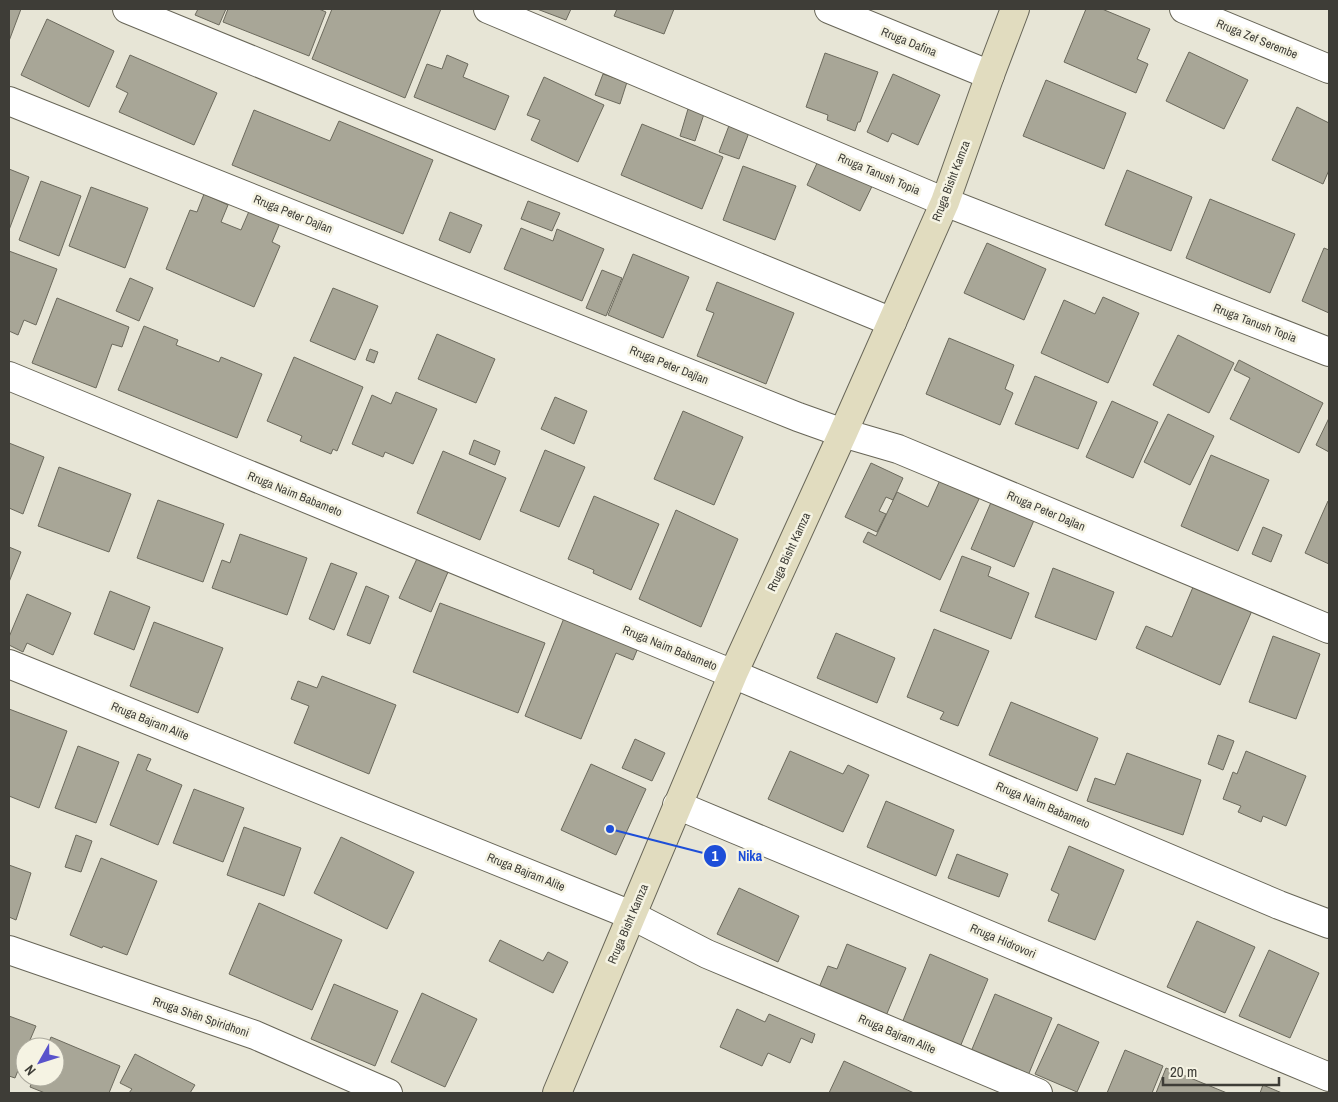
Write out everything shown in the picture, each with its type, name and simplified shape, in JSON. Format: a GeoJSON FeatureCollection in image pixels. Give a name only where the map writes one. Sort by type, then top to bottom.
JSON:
{"type":"FeatureCollection","features":[{"type":"Feature","properties":{"kind":"street"},"geometry":{"type":"LineString","coordinates":[[127,9],[892,322]]}},
{"type":"Feature","properties":{"kind":"street","name":"Rruga Tanush Topia"},"geometry":{"type":"LineString","coordinates":[[488,9],[945,202],[1329,352]]}},
{"type":"Feature","properties":{"kind":"street","name":"Rruga Dafina"},"geometry":{"type":"LineString","coordinates":[[829,9],[990,75]]}},
{"type":"Feature","properties":{"kind":"street","name":"Rruga Bisht Kamza"},"geometry":{"type":"LineString","coordinates":[[557,1093],[733,674],[843,433],[945,202],[1015,9]]}},
{"type":"Feature","properties":{"kind":"street","name":"Rruga Zef Serembe"},"geometry":{"type":"LineString","coordinates":[[1184,9],[1329,69]]}},
{"type":"Feature","properties":{"kind":"street","name":"Rruga Peter Dajlan"},"geometry":{"type":"LineString","coordinates":[[9,100],[788,413],[898,450],[1329,629]]}},
{"type":"Feature","properties":{"kind":"street","name":"Rruga Naim Babameto"},"geometry":{"type":"LineString","coordinates":[[9,376],[733,674],[1279,905],[1329,924]]}},
{"type":"Feature","properties":{"kind":"street","name":"Rruga Bajram Alite"},"geometry":{"type":"LineString","coordinates":[[9,664],[631,915],[707,954],[1038,1093]]}},
{"type":"Feature","properties":{"kind":"street","name":"Rruga Hidrovori"},"geometry":{"type":"LineString","coordinates":[[677,805],[1329,1078]]}},
{"type":"Feature","properties":{"kind":"street","name":"Rruga Shën Spiridhoni"},"geometry":{"type":"LineString","coordinates":[[9,950],[255,1035],[388,1093]]}},
{"type":"Feature","properties":{"kind":"building"},"geometry":{"type":"Polygon","coordinates":[[[9,9],[21,9],[9,41],[9,9]]]}},
{"type":"Feature","properties":{"kind":"building"},"geometry":{"type":"Polygon","coordinates":[[[198,9],[226,9],[219,25],[195,15],[198,9]]]}},
{"type":"Feature","properties":{"kind":"building"},"geometry":{"type":"Polygon","coordinates":[[[228,9],[319,9],[326,12],[309,56],[223,22],[228,9]]]}},
{"type":"Feature","properties":{"kind":"building"},"geometry":{"type":"Polygon","coordinates":[[[332,9],[441,9],[405,98],[312,59],[332,9]]]}},
{"type":"Feature","properties":{"kind":"building"},"geometry":{"type":"Polygon","coordinates":[[[537,9],[571,9],[566,20],[537,9]]]}},
{"type":"Feature","properties":{"kind":"building"},"geometry":{"type":"Polygon","coordinates":[[[617,9],[674,9],[664,34],[614,16],[617,9]]]}},
{"type":"Feature","properties":{"kind":"building"},"geometry":{"type":"Polygon","coordinates":[[[1086,9],[1102,9],[1150,29],[1137,59],[1148,64],[1136,93],[1064,62],[1086,9]]]}},
{"type":"Feature","properties":{"kind":"building"},"geometry":{"type":"Polygon","coordinates":[[[47,19],[114,51],[89,107],[21,75],[47,19]]]}},
{"type":"Feature","properties":{"kind":"building"},"geometry":{"type":"Polygon","coordinates":[[[1189,52],[1248,80],[1224,129],[1166,101],[1189,52]]]}},
{"type":"Feature","properties":{"kind":"building"},"geometry":{"type":"Polygon","coordinates":[[[825,53],[878,72],[855,131],[827,120],[828,115],[806,107],[825,53]]]}},
{"type":"Feature","properties":{"kind":"building"},"geometry":{"type":"Polygon","coordinates":[[[130,55],[217,93],[194,145],[119,112],[128,93],[116,87],[130,55]]]}},
{"type":"Feature","properties":{"kind":"building"},"geometry":{"type":"Polygon","coordinates":[[[447,55],[468,64],[463,77],[509,96],[495,130],[414,97],[427,64],[442,69],[447,55]]]}},
{"type":"Feature","properties":{"kind":"building"},"geometry":{"type":"Polygon","coordinates":[[[603,74],[627,82],[620,104],[595,95],[603,74]]]}},
{"type":"Feature","properties":{"kind":"building"},"geometry":{"type":"Polygon","coordinates":[[[893,74],[940,95],[918,145],[892,133],[888,142],[867,132],[893,74]]]}},
{"type":"Feature","properties":{"kind":"building"},"geometry":{"type":"Polygon","coordinates":[[[544,77],[604,105],[578,162],[531,140],[540,120],[527,115],[544,77]]]}},
{"type":"Feature","properties":{"kind":"building"},"geometry":{"type":"Polygon","coordinates":[[[1046,80],[1126,113],[1104,169],[1023,136],[1046,80]]]}},
{"type":"Feature","properties":{"kind":"building"},"geometry":{"type":"Polygon","coordinates":[[[1297,107],[1329,123],[1329,170],[1323,184],[1272,160],[1297,107]]]}},
{"type":"Feature","properties":{"kind":"building"},"geometry":{"type":"Polygon","coordinates":[[[688,109],[704,114],[695,141],[680,136],[688,109]]]}},
{"type":"Feature","properties":{"kind":"building"},"geometry":{"type":"Polygon","coordinates":[[[254,110],[330,141],[339,121],[433,160],[403,234],[232,165],[254,110]]]}},
{"type":"Feature","properties":{"kind":"building"},"geometry":{"type":"Polygon","coordinates":[[[733,115],[753,122],[739,159],[719,152],[733,115]]]}},
{"type":"Feature","properties":{"kind":"building"},"geometry":{"type":"Polygon","coordinates":[[[642,124],[723,157],[702,209],[621,175],[642,124]]]}},
{"type":"Feature","properties":{"kind":"building"},"geometry":{"type":"Polygon","coordinates":[[[818,161],[877,176],[860,211],[807,185],[818,161]]]}},
{"type":"Feature","properties":{"kind":"building"},"geometry":{"type":"Polygon","coordinates":[[[743,166],[796,186],[775,240],[723,220],[743,166]]]}},
{"type":"Feature","properties":{"kind":"building"},"geometry":{"type":"Polygon","coordinates":[[[9,169],[29,177],[9,230],[9,169]]]}},
{"type":"Feature","properties":{"kind":"building"},"geometry":{"type":"Polygon","coordinates":[[[1127,170],[1192,197],[1171,251],[1105,225],[1127,170]]]}},
{"type":"Feature","properties":{"kind":"building"},"geometry":{"type":"Polygon","coordinates":[[[41,181],[81,196],[59,256],[19,240],[41,181]]]}},
{"type":"Feature","properties":{"kind":"building"},"geometry":{"type":"Polygon","coordinates":[[[91,187],[148,208],[125,268],[69,246],[91,187]]]}},
{"type":"Feature","properties":{"kind":"building"},"geometry":{"type":"Polygon","coordinates":[[[204,194],[228,205],[221,222],[241,230],[250,209],[280,223],[272,242],[280,246],[254,307],[166,269],[190,210],[197,212],[204,194]]]}},
{"type":"Feature","properties":{"kind":"building"},"geometry":{"type":"Polygon","coordinates":[[[1210,199],[1295,234],[1270,293],[1186,258],[1210,199]]]}},
{"type":"Feature","properties":{"kind":"building"},"geometry":{"type":"Polygon","coordinates":[[[528,201],[560,213],[552,231],[521,219],[528,201]]]}},
{"type":"Feature","properties":{"kind":"building"},"geometry":{"type":"Polygon","coordinates":[[[450,212],[482,225],[470,253],[439,240],[450,212]]]}},
{"type":"Feature","properties":{"kind":"building"},"geometry":{"type":"Polygon","coordinates":[[[521,228],[553,241],[557,229],[604,249],[582,301],[504,269],[521,228]]]}},
{"type":"Feature","properties":{"kind":"building"},"geometry":{"type":"Polygon","coordinates":[[[987,243],[1046,269],[1024,320],[964,293],[987,243]]]}},
{"type":"Feature","properties":{"kind":"building"},"geometry":{"type":"Polygon","coordinates":[[[1324,248],[1329,250],[1329,313],[1302,301],[1324,248]]]}},
{"type":"Feature","properties":{"kind":"building"},"geometry":{"type":"Polygon","coordinates":[[[9,251],[57,269],[36,325],[24,320],[18,335],[9,331],[9,251]]]}},
{"type":"Feature","properties":{"kind":"building"},"geometry":{"type":"Polygon","coordinates":[[[633,254],[689,277],[663,338],[608,315],[633,254]]]}},
{"type":"Feature","properties":{"kind":"building"},"geometry":{"type":"Polygon","coordinates":[[[602,270],[622,278],[606,316],[586,308],[602,270]]]}},
{"type":"Feature","properties":{"kind":"building"},"geometry":{"type":"Polygon","coordinates":[[[130,278],[153,288],[139,321],[116,311],[130,278]]]}},
{"type":"Feature","properties":{"kind":"building"},"geometry":{"type":"Polygon","coordinates":[[[717,282],[794,313],[766,384],[697,356],[714,313],[706,310],[717,282]]]}},
{"type":"Feature","properties":{"kind":"building"},"geometry":{"type":"Polygon","coordinates":[[[333,288],[378,306],[355,360],[310,341],[333,288]]]}},
{"type":"Feature","properties":{"kind":"building"},"geometry":{"type":"Polygon","coordinates":[[[1103,297],[1139,313],[1108,383],[1041,353],[1064,300],[1095,314],[1103,297]]]}},
{"type":"Feature","properties":{"kind":"building"},"geometry":{"type":"Polygon","coordinates":[[[57,298],[129,327],[122,347],[112,344],[96,388],[32,363],[57,298]]]}},
{"type":"Feature","properties":{"kind":"building"},"geometry":{"type":"Polygon","coordinates":[[[144,326],[178,340],[176,345],[219,362],[221,357],[262,374],[237,438],[118,390],[144,326]]]}},
{"type":"Feature","properties":{"kind":"building"},"geometry":{"type":"Polygon","coordinates":[[[437,334],[495,359],[476,403],[418,379],[437,334]]]}},
{"type":"Feature","properties":{"kind":"building"},"geometry":{"type":"Polygon","coordinates":[[[1178,335],[1234,363],[1209,413],[1153,385],[1178,335]]]}},
{"type":"Feature","properties":{"kind":"building"},"geometry":{"type":"Polygon","coordinates":[[[949,338],[1014,365],[1005,389],[1013,393],[1000,425],[926,394],[949,338]]]}},
{"type":"Feature","properties":{"kind":"building"},"geometry":{"type":"Polygon","coordinates":[[[370,349],[378,352],[374,363],[366,360],[370,349]]]}},
{"type":"Feature","properties":{"kind":"building"},"geometry":{"type":"Polygon","coordinates":[[[294,357],[363,387],[337,451],[333,449],[331,454],[300,441],[302,436],[267,421],[294,357]]]}},
{"type":"Feature","properties":{"kind":"building"},"geometry":{"type":"Polygon","coordinates":[[[1239,360],[1323,403],[1299,453],[1230,419],[1250,378],[1234,370],[1239,360]]]}},
{"type":"Feature","properties":{"kind":"building"},"geometry":{"type":"Polygon","coordinates":[[[1035,376],[1097,402],[1078,449],[1015,424],[1035,376]]]}},
{"type":"Feature","properties":{"kind":"building"},"geometry":{"type":"Polygon","coordinates":[[[396,392],[437,409],[413,464],[385,452],[383,457],[352,444],[372,395],[391,404],[396,392]]]}},
{"type":"Feature","properties":{"kind":"building"},"geometry":{"type":"Polygon","coordinates":[[[555,397],[587,411],[574,444],[541,429],[555,397]]]}},
{"type":"Feature","properties":{"kind":"building"},"geometry":{"type":"Polygon","coordinates":[[[1112,401],[1158,422],[1133,478],[1086,457],[1112,401]]]}},
{"type":"Feature","properties":{"kind":"building"},"geometry":{"type":"Polygon","coordinates":[[[683,411],[743,437],[714,505],[654,479],[683,411]]]}},
{"type":"Feature","properties":{"kind":"building"},"geometry":{"type":"Polygon","coordinates":[[[1168,414],[1214,436],[1190,485],[1144,462],[1168,414]]]}},
{"type":"Feature","properties":{"kind":"building"},"geometry":{"type":"Polygon","coordinates":[[[1329,418],[1329,452],[1316,445],[1329,418]]]}},
{"type":"Feature","properties":{"kind":"building"},"geometry":{"type":"Polygon","coordinates":[[[474,440],[500,451],[495,465],[469,454],[474,440]]]}},
{"type":"Feature","properties":{"kind":"building"},"geometry":{"type":"Polygon","coordinates":[[[9,443],[44,457],[23,514],[9,508],[9,443]]]}},
{"type":"Feature","properties":{"kind":"building"},"geometry":{"type":"Polygon","coordinates":[[[545,450],[585,467],[559,527],[520,511],[545,450]]]}},
{"type":"Feature","properties":{"kind":"building"},"geometry":{"type":"Polygon","coordinates":[[[443,451],[506,478],[480,540],[417,513],[443,451]]]}},
{"type":"Feature","properties":{"kind":"building"},"geometry":{"type":"Polygon","coordinates":[[[1211,455],[1269,480],[1238,551],[1181,526],[1211,455]]]}},
{"type":"Feature","properties":{"kind":"building"},"geometry":{"type":"Polygon","coordinates":[[[871,463],[903,478],[893,500],[886,497],[879,511],[886,514],[877,532],[845,517],[871,463]]]}},
{"type":"Feature","properties":{"kind":"building"},"geometry":{"type":"Polygon","coordinates":[[[59,467],[131,494],[109,552],[38,526],[59,467]]]}},
{"type":"Feature","properties":{"kind":"building"},"geometry":{"type":"Polygon","coordinates":[[[940,480],[979,499],[940,580],[863,542],[868,532],[876,536],[897,492],[928,507],[940,480]]]}},
{"type":"Feature","properties":{"kind":"building"},"geometry":{"type":"Polygon","coordinates":[[[594,496],[659,524],[631,590],[593,573],[594,570],[568,559],[594,496]]]}},
{"type":"Feature","properties":{"kind":"building"},"geometry":{"type":"Polygon","coordinates":[[[158,500],[224,524],[203,582],[137,558],[158,500]]]}},
{"type":"Feature","properties":{"kind":"building"},"geometry":{"type":"Polygon","coordinates":[[[992,500],[1035,518],[1014,567],[971,549],[992,500]]]}},
{"type":"Feature","properties":{"kind":"building"},"geometry":{"type":"Polygon","coordinates":[[[1329,501],[1329,564],[1305,553],[1329,501]]]}},
{"type":"Feature","properties":{"kind":"building"},"geometry":{"type":"Polygon","coordinates":[[[676,510],[738,539],[701,627],[639,599],[676,510]]]}},
{"type":"Feature","properties":{"kind":"building"},"geometry":{"type":"Polygon","coordinates":[[[1263,527],[1282,535],[1271,562],[1252,554],[1263,527]]]}},
{"type":"Feature","properties":{"kind":"building"},"geometry":{"type":"Polygon","coordinates":[[[240,534],[307,558],[287,615],[212,588],[222,560],[230,563],[240,534]]]}},
{"type":"Feature","properties":{"kind":"building"},"geometry":{"type":"Polygon","coordinates":[[[9,547],[21,552],[9,582],[9,547]]]}},
{"type":"Feature","properties":{"kind":"building"},"geometry":{"type":"Polygon","coordinates":[[[420,552],[451,565],[431,612],[399,598],[420,552]]]}},
{"type":"Feature","properties":{"kind":"building"},"geometry":{"type":"Polygon","coordinates":[[[962,556],[991,567],[988,576],[1029,593],[1011,639],[940,611],[962,556]]]}},
{"type":"Feature","properties":{"kind":"building"},"geometry":{"type":"Polygon","coordinates":[[[331,563],[357,573],[334,630],[309,619],[331,563]]]}},
{"type":"Feature","properties":{"kind":"building"},"geometry":{"type":"Polygon","coordinates":[[[1053,568],[1114,592],[1096,640],[1035,617],[1053,568]]]}},
{"type":"Feature","properties":{"kind":"building"},"geometry":{"type":"Polygon","coordinates":[[[1196,580],[1254,606],[1220,685],[1136,648],[1146,626],[1172,637],[1196,580]]]}},
{"type":"Feature","properties":{"kind":"building"},"geometry":{"type":"Polygon","coordinates":[[[366,586],[389,596],[370,644],[347,635],[366,586]]]}},
{"type":"Feature","properties":{"kind":"building"},"geometry":{"type":"Polygon","coordinates":[[[110,591],[150,607],[134,650],[94,634],[110,591]]]}},
{"type":"Feature","properties":{"kind":"building"},"geometry":{"type":"Polygon","coordinates":[[[27,594],[71,613],[53,655],[27,643],[23,652],[9,645],[9,637],[27,594]]]}},
{"type":"Feature","properties":{"kind":"building"},"geometry":{"type":"Polygon","coordinates":[[[440,603],[545,643],[518,713],[413,672],[440,603]]]}},
{"type":"Feature","properties":{"kind":"building"},"geometry":{"type":"Polygon","coordinates":[[[566,613],[640,643],[633,660],[616,653],[581,739],[525,716],[566,613]]]}},
{"type":"Feature","properties":{"kind":"building"},"geometry":{"type":"Polygon","coordinates":[[[154,622],[223,648],[198,713],[130,686],[154,622]]]}},
{"type":"Feature","properties":{"kind":"building"},"geometry":{"type":"Polygon","coordinates":[[[934,629],[989,651],[958,726],[940,719],[944,712],[907,697],[934,629]]]}},
{"type":"Feature","properties":{"kind":"building"},"geometry":{"type":"Polygon","coordinates":[[[836,633],[895,658],[877,703],[817,678],[836,633]]]}},
{"type":"Feature","properties":{"kind":"building"},"geometry":{"type":"Polygon","coordinates":[[[1273,636],[1320,654],[1296,719],[1249,702],[1273,636]]]}},
{"type":"Feature","properties":{"kind":"building"},"geometry":{"type":"Polygon","coordinates":[[[322,676],[396,705],[369,774],[294,743],[309,706],[291,699],[298,681],[317,688],[322,676]]]}},
{"type":"Feature","properties":{"kind":"building"},"geometry":{"type":"Polygon","coordinates":[[[1011,702],[1098,738],[1077,791],[989,755],[1011,702]]]}},
{"type":"Feature","properties":{"kind":"building"},"geometry":{"type":"Polygon","coordinates":[[[9,709],[67,731],[39,808],[9,796],[9,709]]]}},
{"type":"Feature","properties":{"kind":"building"},"geometry":{"type":"Polygon","coordinates":[[[1218,735],[1234,741],[1223,770],[1208,764],[1218,735]]]}},
{"type":"Feature","properties":{"kind":"building"},"geometry":{"type":"Polygon","coordinates":[[[635,739],[665,753],[652,781],[622,768],[635,739]]]}},
{"type":"Feature","properties":{"kind":"building"},"geometry":{"type":"Polygon","coordinates":[[[78,746],[119,762],[96,823],[55,808],[78,746]]]}},
{"type":"Feature","properties":{"kind":"building"},"geometry":{"type":"Polygon","coordinates":[[[790,751],[843,774],[848,765],[869,775],[843,832],[768,799],[790,751]]]}},
{"type":"Feature","properties":{"kind":"building"},"geometry":{"type":"Polygon","coordinates":[[[1246,751],[1306,776],[1286,826],[1263,816],[1261,822],[1238,812],[1241,806],[1223,799],[1233,772],[1237,774],[1246,751]]]}},
{"type":"Feature","properties":{"kind":"building"},"geometry":{"type":"Polygon","coordinates":[[[1127,753],[1201,780],[1183,835],[1087,801],[1095,778],[1115,785],[1127,753]]]}},
{"type":"Feature","properties":{"kind":"building"},"geometry":{"type":"Polygon","coordinates":[[[138,754],[151,759],[146,770],[182,785],[158,845],[110,825],[138,754]]]}},
{"type":"Feature","properties":{"kind":"building"},"geometry":{"type":"Polygon","coordinates":[[[591,764],[646,789],[616,855],[561,830],[591,764]]]}},
{"type":"Feature","properties":{"kind":"building"},"geometry":{"type":"Polygon","coordinates":[[[194,789],[244,808],[223,862],[173,843],[194,789]]]}},
{"type":"Feature","properties":{"kind":"building"},"geometry":{"type":"Polygon","coordinates":[[[886,801],[954,830],[936,876],[867,847],[886,801]]]}},
{"type":"Feature","properties":{"kind":"building"},"geometry":{"type":"Polygon","coordinates":[[[244,827],[301,848],[284,896],[227,875],[244,827]]]}},
{"type":"Feature","properties":{"kind":"building"},"geometry":{"type":"Polygon","coordinates":[[[76,835],[92,841],[81,872],[65,867],[76,835]]]}},
{"type":"Feature","properties":{"kind":"building"},"geometry":{"type":"Polygon","coordinates":[[[341,837],[414,872],[387,929],[314,893],[341,837]]]}},
{"type":"Feature","properties":{"kind":"building"},"geometry":{"type":"Polygon","coordinates":[[[1069,846],[1124,870],[1095,940],[1048,921],[1059,894],[1051,890],[1069,846]]]}},
{"type":"Feature","properties":{"kind":"building"},"geometry":{"type":"Polygon","coordinates":[[[957,854],[1008,874],[999,897],[948,878],[957,854]]]}},
{"type":"Feature","properties":{"kind":"building"},"geometry":{"type":"Polygon","coordinates":[[[101,858],[157,881],[127,955],[103,946],[102,948],[70,935],[101,858]]]}},
{"type":"Feature","properties":{"kind":"building"},"geometry":{"type":"Polygon","coordinates":[[[9,865],[31,873],[16,920],[9,917],[9,865]]]}},
{"type":"Feature","properties":{"kind":"building"},"geometry":{"type":"Polygon","coordinates":[[[739,888],[799,916],[778,962],[717,934],[739,888]]]}},
{"type":"Feature","properties":{"kind":"building"},"geometry":{"type":"Polygon","coordinates":[[[259,903],[342,940],[312,1010],[229,974],[259,903]]]}},
{"type":"Feature","properties":{"kind":"building"},"geometry":{"type":"Polygon","coordinates":[[[1197,921],[1255,947],[1225,1013],[1167,987],[1197,921]]]}},
{"type":"Feature","properties":{"kind":"building"},"geometry":{"type":"Polygon","coordinates":[[[500,940],[543,961],[548,952],[568,962],[553,993],[489,961],[500,940]]]}},
{"type":"Feature","properties":{"kind":"building"},"geometry":{"type":"Polygon","coordinates":[[[847,944],[906,968],[883,1023],[818,990],[828,966],[837,969],[847,944]]]}},
{"type":"Feature","properties":{"kind":"building"},"geometry":{"type":"Polygon","coordinates":[[[1269,950],[1319,973],[1290,1038],[1239,1016],[1269,950]]]}},
{"type":"Feature","properties":{"kind":"building"},"geometry":{"type":"Polygon","coordinates":[[[930,954],[988,979],[958,1052],[900,1028],[930,954]]]}},
{"type":"Feature","properties":{"kind":"building"},"geometry":{"type":"Polygon","coordinates":[[[334,984],[398,1011],[375,1066],[311,1039],[334,984]]]}},
{"type":"Feature","properties":{"kind":"building"},"geometry":{"type":"Polygon","coordinates":[[[422,993],[477,1019],[445,1087],[391,1062],[422,993]]]}},
{"type":"Feature","properties":{"kind":"building"},"geometry":{"type":"Polygon","coordinates":[[[995,994],[1052,1018],[1027,1078],[970,1054],[995,994]]]}},
{"type":"Feature","properties":{"kind":"building"},"geometry":{"type":"Polygon","coordinates":[[[737,1009],[765,1022],[769,1014],[815,1034],[812,1043],[801,1038],[790,1063],[768,1053],[762,1066],[720,1047],[737,1009]]]}},
{"type":"Feature","properties":{"kind":"building"},"geometry":{"type":"Polygon","coordinates":[[[9,1016],[36,1026],[31,1037],[15,1037],[15,1078],[9,1076],[9,1016]]]}},
{"type":"Feature","properties":{"kind":"building"},"geometry":{"type":"Polygon","coordinates":[[[1058,1024],[1099,1042],[1077,1092],[1035,1074],[1058,1024]]]}},
{"type":"Feature","properties":{"kind":"building"},"geometry":{"type":"Polygon","coordinates":[[[65,1043],[120,1066],[109,1093],[45,1093],[30,1087],[65,1087],[65,1043]]]}},
{"type":"Feature","properties":{"kind":"building"},"geometry":{"type":"Polygon","coordinates":[[[1125,1050],[1163,1066],[1152,1093],[1107,1093],[1125,1050]]]}},
{"type":"Feature","properties":{"kind":"building"},"geometry":{"type":"Polygon","coordinates":[[[135,1054],[195,1085],[190,1093],[129,1093],[132,1089],[120,1083],[135,1054]]]}},
{"type":"Feature","properties":{"kind":"building"},"geometry":{"type":"Polygon","coordinates":[[[844,1061],[914,1093],[829,1093],[844,1061]]]}},
{"type":"Feature","properties":{"kind":"building"},"geometry":{"type":"Polygon","coordinates":[[[1166,1068],[1227,1093],[1156,1093],[1166,1068]]]}},
{"type":"Feature","properties":{"kind":"building"},"geometry":{"type":"Polygon","coordinates":[[[1263,1085],[1282,1093],[1260,1093],[1263,1085]]]}},
{"type":"Feature","properties":{"kind":"place","name":"Nika"},"geometry":{"type":"Point","coordinates":[610,829]}}]}
